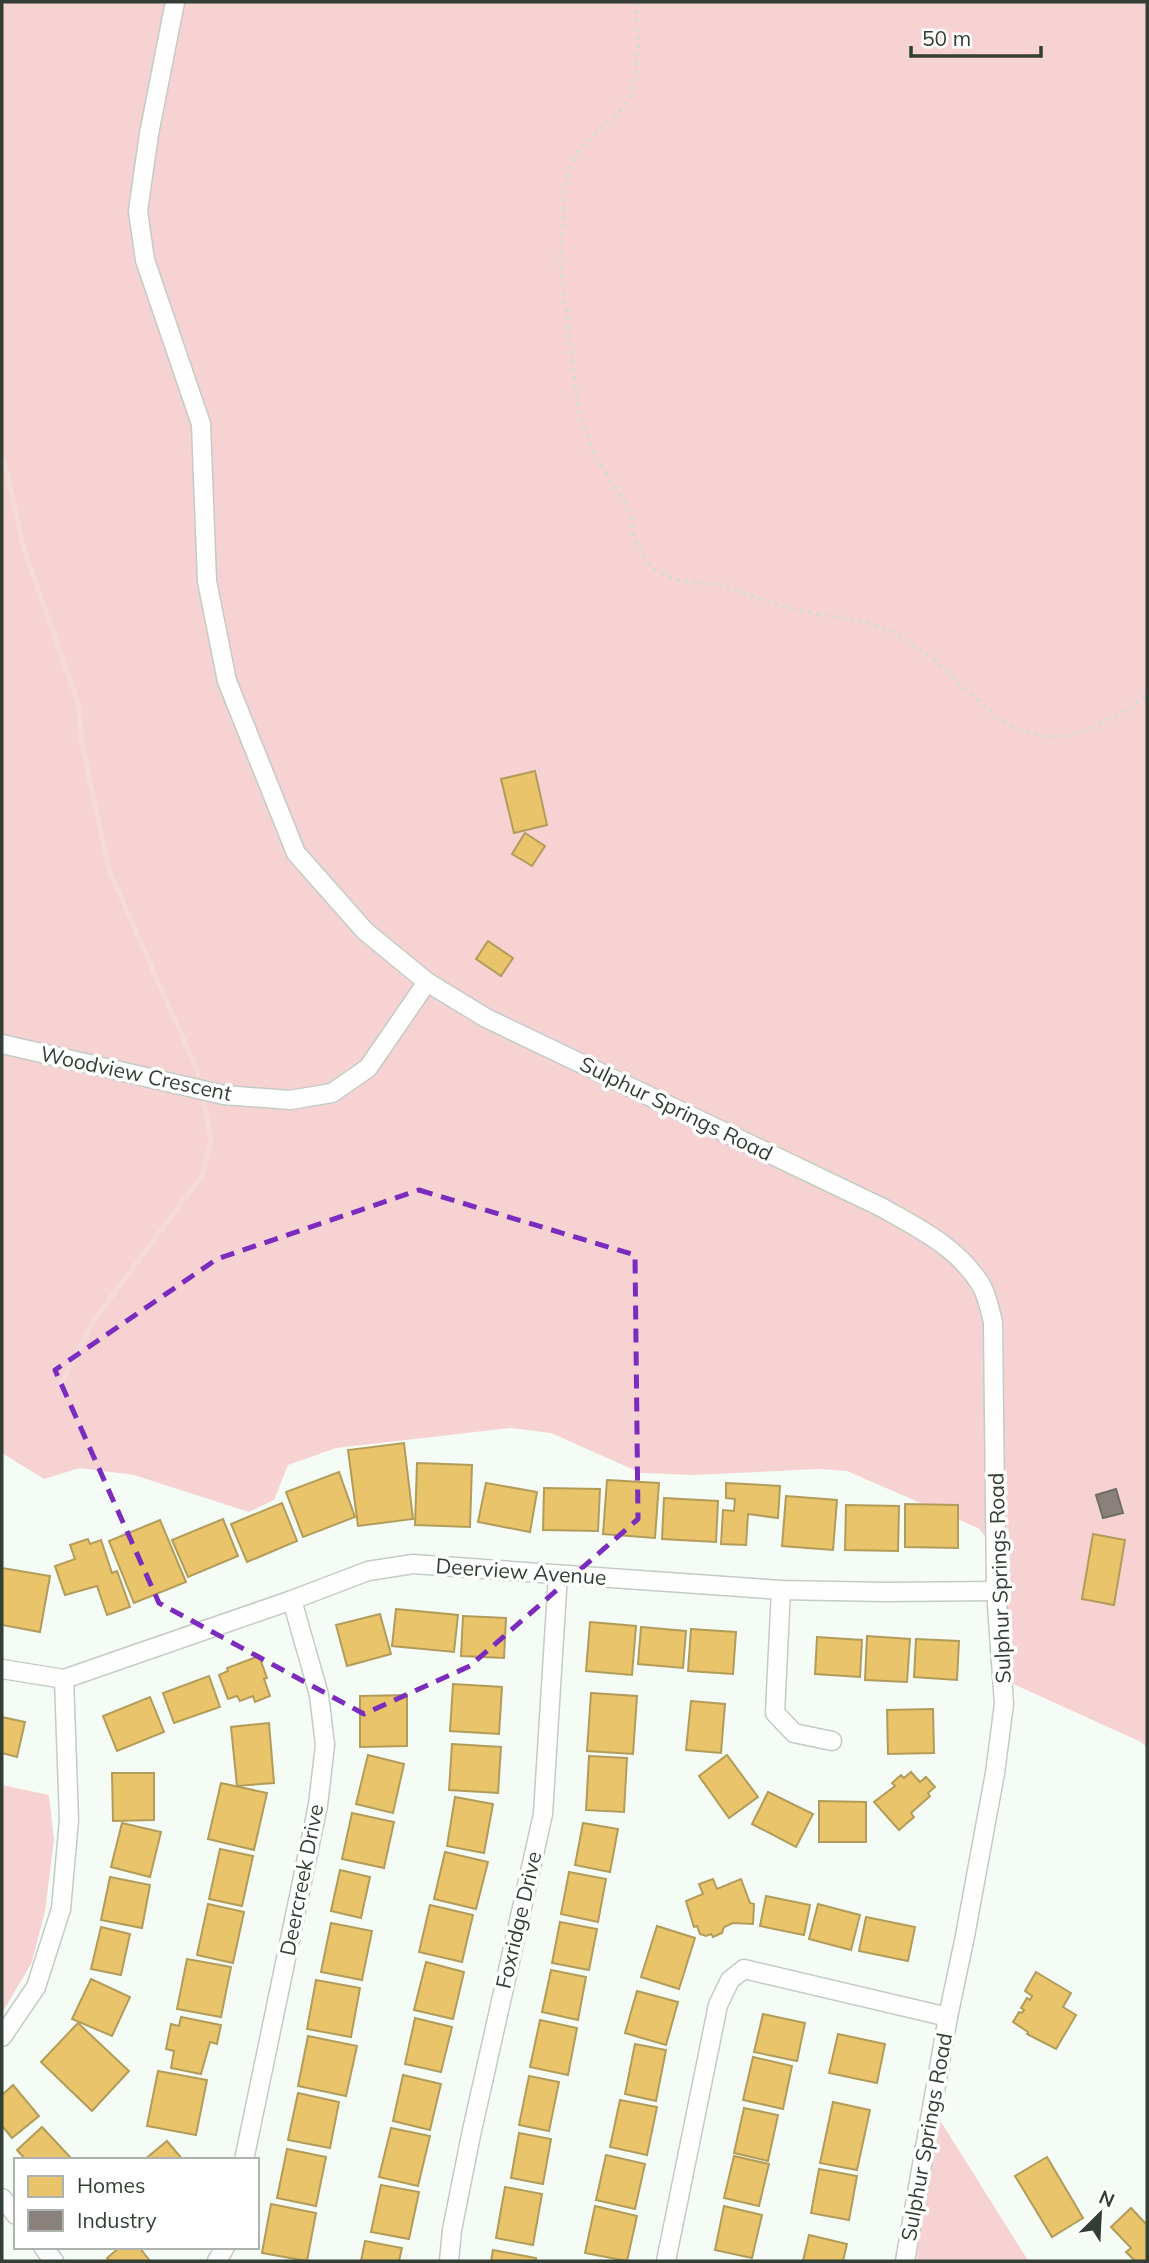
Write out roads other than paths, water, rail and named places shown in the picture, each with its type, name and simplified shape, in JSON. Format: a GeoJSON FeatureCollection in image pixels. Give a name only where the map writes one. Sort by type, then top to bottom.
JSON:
{"type":"FeatureCollection","features":[{"type":"Feature","properties":{"kind":"street","name":"Sulphur Springs Road"},"geometry":{"type":"LineString","coordinates":[[175,2],[149,134],[138,211],[145,260],[201,424],[207,581],[227,681],[296,853],[365,931],[427,982],[486,1018],[881,1207],[932,1236],[957,1255],[982,1286],[993,1322],[996,1591],[1004,1704],[993,1787],[948,2017],[905,2261]]}},
{"type":"Feature","properties":{"kind":"street","name":"Woodview Crescent"},"geometry":{"type":"LineString","coordinates":[[2,1044],[224,1095],[290,1101],[332,1093],[368,1068],[427,982]]}},
{"type":"Feature","properties":{"kind":"street","name":"Deerview Avenue"},"geometry":{"type":"LineString","coordinates":[[64,1679],[368,1571],[413,1564],[781,1590],[996,1591]]}},
{"type":"Feature","properties":{"kind":"street","name":"Foxridge Drive"},"geometry":{"type":"LineString","coordinates":[[449,2261],[452,2230],[471,2135],[543,1814],[558,1575]]}},
{"type":"Feature","properties":{"kind":"street"},"geometry":{"type":"LineString","coordinates":[[781,1590],[775,1713],[794,1733],[832,1741]]}},
{"type":"Feature","properties":{"kind":"street","name":"Deercreek Drive"},"geometry":{"type":"LineString","coordinates":[[244,2158],[318,1805],[325,1745],[319,1695],[292,1600]]}},
{"type":"Feature","properties":{"kind":"street"},"geometry":{"type":"LineString","coordinates":[[2,1669],[64,1679],[69,1820],[61,1909],[36,1987],[2,2037]]}},
{"type":"Feature","properties":{"kind":"street"},"geometry":{"type":"LineString","coordinates":[[666,2261],[718,2005],[730,1980],[744,1969],[948,2017]]}},
{"type":"Feature","properties":{"kind":"street"},"geometry":{"type":"LineString","coordinates":[[2,2198],[14,2213]]}},
{"type":"Feature","properties":{"kind":"waterway"},"geometry":{"type":"LineString","coordinates":[[2,459],[23,546],[78,703],[82,744],[109,870],[197,1070],[211,1139],[203,1174],[94,1320],[61,1384]]}}]}
